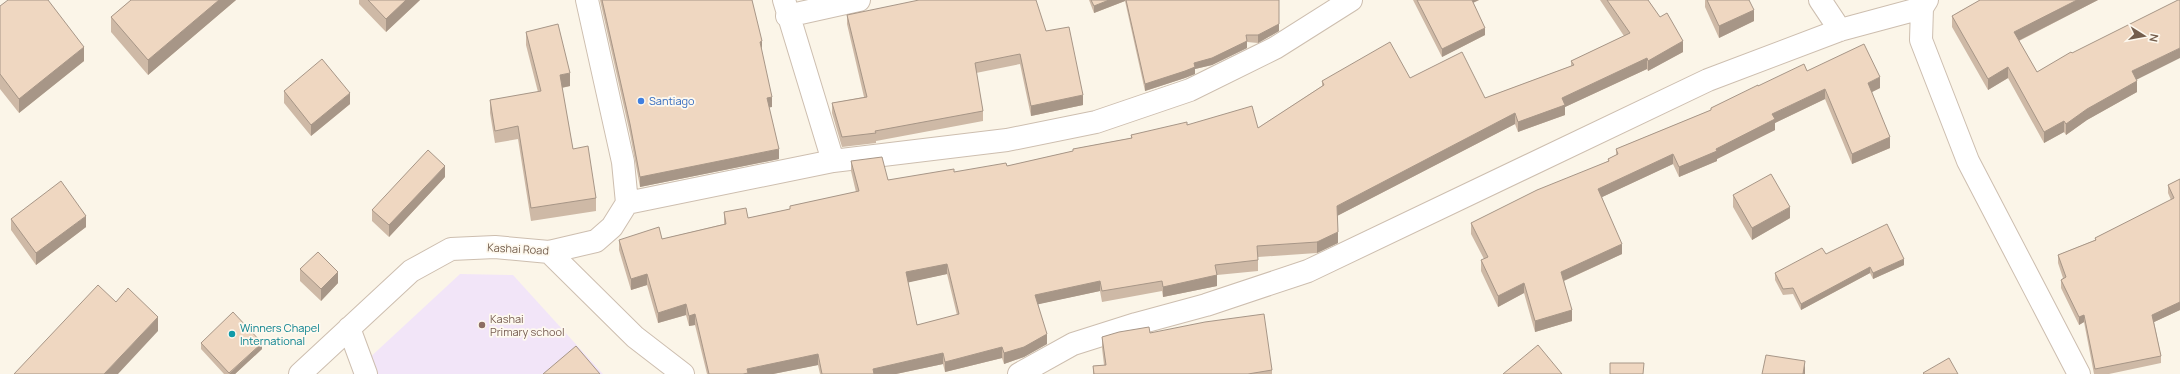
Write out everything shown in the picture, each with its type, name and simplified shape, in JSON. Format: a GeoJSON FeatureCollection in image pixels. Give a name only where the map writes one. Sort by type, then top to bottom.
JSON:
{"type":"FeatureCollection","features":[{"type":"Feature","properties":{"kind":"street"},"geometry":{"type":"LineString","coordinates":[[587,0],[623,162],[627,202],[833,161],[1007,140],[1096,122],[1190,90],[1275,48],[1351,0]]}},
{"type":"Feature","properties":{"kind":"street"},"geometry":{"type":"LineString","coordinates":[[833,161],[786,8],[858,0]]}},
{"type":"Feature","properties":{"kind":"street"},"geometry":{"type":"LineString","coordinates":[[1820,0],[1840,30]]}},
{"type":"Feature","properties":{"kind":"street"},"geometry":{"type":"LineString","coordinates":[[1019,374],[1073,344],[1136,324],[1206,305],[1308,271],[1708,80],[1840,30],[1924,4],[1921,40],[1968,161],[2080,374]]}},
{"type":"Feature","properties":{"kind":"street","name":"Kashai Road"},"geometry":{"type":"LineString","coordinates":[[300,374],[411,271],[451,249],[495,247],[549,252],[596,241],[612,227],[627,202]]}},
{"type":"Feature","properties":{"kind":"street"},"geometry":{"type":"LineString","coordinates":[[549,252],[635,337],[683,374]]}},
{"type":"Feature","properties":{"kind":"street"},"geometry":{"type":"LineString","coordinates":[[349,328],[366,374]]}},
{"type":"Feature","properties":{"kind":"shaded area","name":"Kashai Primary school"},"geometry":{"type":"Polygon","coordinates":[[[460,274],[513,275],[603,374],[352,374],[460,274]]]}},
{"type":"Feature","properties":{"kind":"building"},"geometry":{"type":"Polygon","coordinates":[[[8,0],[48,0],[84,47],[19,99],[0,74],[0,6],[8,0]]]}},
{"type":"Feature","properties":{"kind":"building"},"geometry":{"type":"Polygon","coordinates":[[[131,0],[219,0],[148,60],[111,17],[131,0]]]}},
{"type":"Feature","properties":{"kind":"building"},"geometry":{"type":"Polygon","coordinates":[[[368,0],[406,0],[386,19],[368,0]]]}},
{"type":"Feature","properties":{"kind":"building"},"geometry":{"type":"Polygon","coordinates":[[[602,0],[752,0],[762,41],[760,42],[772,97],[767,98],[779,149],[640,177],[630,124],[602,0]]]}},
{"type":"Feature","properties":{"kind":"building"},"geometry":{"type":"Polygon","coordinates":[[[919,0],[1036,0],[1046,31],[1069,27],[1083,95],[1031,106],[1020,54],[975,63],[983,111],[875,131],[876,133],[842,137],[832,103],[867,97],[847,15],[919,0]]]}},
{"type":"Feature","properties":{"kind":"building"},"geometry":{"type":"Polygon","coordinates":[[[1091,0],[1109,0],[1094,6],[1091,0]]]}},
{"type":"Feature","properties":{"kind":"building"},"geometry":{"type":"Polygon","coordinates":[[[1126,0],[1279,0],[1279,24],[1258,35],[1246,35],[1247,41],[1212,58],[1194,63],[1195,67],[1145,84],[1126,0]]]}},
{"type":"Feature","properties":{"kind":"building"},"geometry":{"type":"Polygon","coordinates":[[[1417,0],[1472,0],[1485,28],[1442,49],[1417,0]]]}},
{"type":"Feature","properties":{"kind":"building"},"geometry":{"type":"Polygon","coordinates":[[[1607,0],[1648,0],[1660,17],[1667,13],[1683,41],[1648,61],[1647,58],[1562,98],[1565,105],[1518,122],[1515,113],[1337,206],[1338,232],[1317,242],[1257,246],[1258,260],[1215,265],[1217,275],[1163,287],[1162,281],[1102,291],[1100,281],[1035,295],[1047,334],[1024,347],[1004,353],[1002,347],[945,362],[943,353],[873,369],[874,374],[822,374],[818,354],[747,369],[748,373],[743,374],[709,374],[695,314],[689,316],[686,304],[658,313],[647,274],[631,279],[619,240],[659,227],[662,239],[726,224],[724,212],[746,208],[748,218],[790,209],[790,206],[859,191],[851,161],[882,157],[888,180],[954,169],[954,172],[1006,163],[1007,166],[1073,151],[1073,149],[1132,138],[1131,135],[1187,122],[1187,125],[1252,106],[1258,128],[1324,85],[1322,81],[1390,42],[1410,78],[1462,52],[1485,98],[1574,65],[1571,61],[1630,33],[1607,0]],[[947,264],[906,272],[917,325],[959,314],[947,264]]]}},
{"type":"Feature","properties":{"kind":"building"},"geometry":{"type":"Polygon","coordinates":[[[1707,0],[1749,0],[1754,10],[1719,26],[1707,0]]]}},
{"type":"Feature","properties":{"kind":"building"},"geometry":{"type":"Polygon","coordinates":[[[1980,0],[2077,0],[2014,32],[2037,72],[2071,52],[2072,53],[2178,0],[2180,0],[2180,48],[2132,71],[2137,81],[2087,109],[2066,124],[2064,121],[2044,132],[2008,67],[1988,79],[1952,16],[1980,0]]]}},
{"type":"Feature","properties":{"kind":"building"},"geometry":{"type":"Polygon","coordinates":[[[558,24],[570,73],[560,75],[573,149],[588,146],[596,198],[531,208],[518,126],[495,131],[490,100],[541,91],[526,32],[558,24]]]}},
{"type":"Feature","properties":{"kind":"building"},"geometry":{"type":"Polygon","coordinates":[[[1864,44],[1880,77],[1868,83],[1890,137],[1852,154],[1825,89],[1772,114],[1775,119],[1716,149],[1717,151],[1679,167],[1673,154],[1598,189],[1622,244],[1561,272],[1572,310],[1535,321],[1524,283],[1498,296],[1481,260],[1488,257],[1471,223],[1537,190],[1609,161],[1608,159],[1618,154],[1616,149],[1711,110],[1711,108],[1804,64],[1807,71],[1864,44]]]}},
{"type":"Feature","properties":{"kind":"building"},"geometry":{"type":"Polygon","coordinates":[[[322,59],[350,93],[311,125],[284,91],[322,59]]]}},
{"type":"Feature","properties":{"kind":"building"},"geometry":{"type":"Polygon","coordinates":[[[428,150],[445,166],[389,225],[372,210],[428,150]]]}},
{"type":"Feature","properties":{"kind":"building"},"geometry":{"type":"Polygon","coordinates":[[[1771,174],[1790,207],[1752,228],[1733,195],[1771,174]]]}},
{"type":"Feature","properties":{"kind":"building"},"geometry":{"type":"Polygon","coordinates":[[[2180,179],[2180,302],[2152,315],[2161,356],[2095,369],[2084,315],[2079,317],[2061,280],[2066,277],[2058,255],[2096,240],[2095,238],[2174,198],[2168,185],[2180,179]]]}},
{"type":"Feature","properties":{"kind":"building"},"geometry":{"type":"Polygon","coordinates":[[[61,181],[86,216],[36,253],[11,219],[61,181]]]}},
{"type":"Feature","properties":{"kind":"building"},"geometry":{"type":"Polygon","coordinates":[[[1887,224],[1904,259],[1873,273],[1870,267],[1801,304],[1793,288],[1783,289],[1775,273],[1822,248],[1826,254],[1887,224]]]}},
{"type":"Feature","properties":{"kind":"building"},"geometry":{"type":"Polygon","coordinates":[[[318,252],[338,272],[321,289],[300,269],[318,252]]]}},
{"type":"Feature","properties":{"kind":"building"},"geometry":{"type":"Polygon","coordinates":[[[98,285],[116,302],[128,288],[158,317],[104,374],[14,374],[98,285]]]}},
{"type":"Feature","properties":{"kind":"building","name":"Winners Chapel International"},"geometry":{"type":"Polygon","coordinates":[[[233,312],[262,343],[229,373],[201,343],[233,312]]]}},
{"type":"Feature","properties":{"kind":"building"},"geometry":{"type":"Polygon","coordinates":[[[1264,314],[1272,370],[1248,374],[1094,374],[1093,366],[1106,365],[1102,337],[1119,332],[1149,327],[1150,333],[1205,322],[1264,314]]]}},
{"type":"Feature","properties":{"kind":"building"},"geometry":{"type":"Polygon","coordinates":[[[1538,345],[1562,374],[1503,374],[1538,345]]]}},
{"type":"Feature","properties":{"kind":"building"},"geometry":{"type":"Polygon","coordinates":[[[576,346],[600,374],[543,374],[576,346]]]}},
{"type":"Feature","properties":{"kind":"building"},"geometry":{"type":"Polygon","coordinates":[[[1766,355],[1805,361],[1803,374],[1762,374],[1766,355]]]}},
{"type":"Feature","properties":{"kind":"building"},"geometry":{"type":"Polygon","coordinates":[[[1949,358],[1958,374],[1923,373],[1949,358]]]}},
{"type":"Feature","properties":{"kind":"building"},"geometry":{"type":"Polygon","coordinates":[[[1610,363],[1644,363],[1643,374],[1610,374],[1610,363]]]}},
{"type":"Feature","properties":{"kind":"place","name":"Santiago"},"geometry":{"type":"Point","coordinates":[641,101]}},
{"type":"Feature","properties":{"kind":"place","name":"Kashai Primary school"},"geometry":{"type":"Point","coordinates":[482,325]}},
{"type":"Feature","properties":{"kind":"place","name":"Winners Chapel International"},"geometry":{"type":"Point","coordinates":[232,334]}}]}
